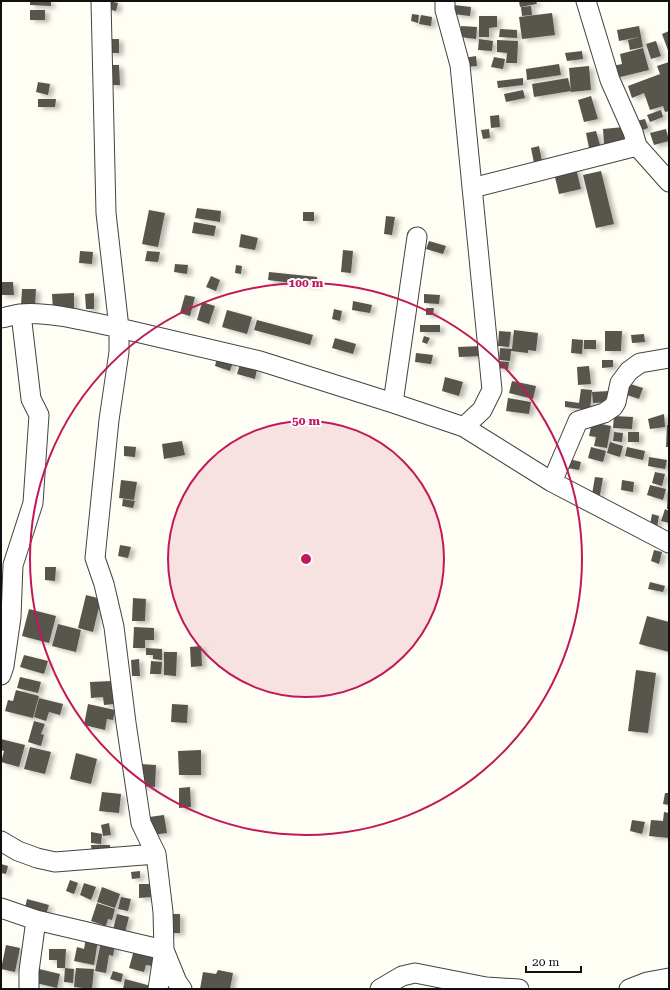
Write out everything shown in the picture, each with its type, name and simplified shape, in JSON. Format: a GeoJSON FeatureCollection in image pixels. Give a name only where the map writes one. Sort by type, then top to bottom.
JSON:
{"type":"FeatureCollection","features":[{"type":"Feature","properties":{"kind":"street"},"geometry":{"type":"LineString","coordinates":[[101,1],[106,214],[119,328],[119,352],[108,420],[95,558],[104,584],[114,627],[126,723],[141,823],[156,854],[163,912],[164,950],[158,989]]}},
{"type":"Feature","properties":{"kind":"street"},"geometry":{"type":"LineString","coordinates":[[445,1],[445,10],[460,65],[492,390],[482,410],[464,427]]}},
{"type":"Feature","properties":{"kind":"street"},"geometry":{"type":"LineString","coordinates":[[586,1],[610,80],[633,132],[637,146],[669,182]]}},
{"type":"Feature","properties":{"kind":"street"},"geometry":{"type":"LineString","coordinates":[[472,188],[637,146]]}},
{"type":"Feature","properties":{"kind":"street"},"geometry":{"type":"LineString","coordinates":[[393,403],[417,237]]}},
{"type":"Feature","properties":{"kind":"street"},"geometry":{"type":"LineString","coordinates":[[1,675],[4,666],[11,618],[7,567],[33,503],[39,415],[31,399],[21,314]]}},
{"type":"Feature","properties":{"kind":"street"},"geometry":{"type":"LineString","coordinates":[[1,318],[21,314],[42,314],[119,328],[260,361],[393,403],[464,427],[552,482],[669,543]]}},
{"type":"Feature","properties":{"kind":"street"},"geometry":{"type":"LineString","coordinates":[[552,482],[578,421],[604,413],[613,407],[616,402],[620,383],[629,371],[640,363],[669,358]]}},
{"type":"Feature","properties":{"kind":"street"},"geometry":{"type":"LineString","coordinates":[[1,841],[18,851],[54,862],[156,854]]}},
{"type":"Feature","properties":{"kind":"street"},"geometry":{"type":"LineString","coordinates":[[1,908],[36,920],[164,950]]}},
{"type":"Feature","properties":{"kind":"street"},"geometry":{"type":"LineString","coordinates":[[29,989],[29,971],[36,920]]}},
{"type":"Feature","properties":{"kind":"street"},"geometry":{"type":"LineString","coordinates":[[164,950],[177,982],[182,989]]}},
{"type":"Feature","properties":{"kind":"street"},"geometry":{"type":"LineString","coordinates":[[380,989],[402,976],[415,974],[486,987],[515,989]]}},
{"type":"Feature","properties":{"kind":"street"},"geometry":{"type":"LineString","coordinates":[[629,989],[647,982],[669,978]]}},
{"type":"Feature","properties":{"kind":"building"},"geometry":{"type":"Polygon","coordinates":[[[30,1],[51,1],[51,6],[30,5],[30,1]]]}},
{"type":"Feature","properties":{"kind":"building"},"geometry":{"type":"Polygon","coordinates":[[[109,1],[118,3],[116,11],[107,9],[109,1]]]}},
{"type":"Feature","properties":{"kind":"building"},"geometry":{"type":"Polygon","coordinates":[[[519,1],[536,1],[537,4],[520,7],[519,1]]]}},
{"type":"Feature","properties":{"kind":"building"},"geometry":{"type":"Polygon","coordinates":[[[454,5],[471,7],[470,16],[453,14],[454,5]]]}},
{"type":"Feature","properties":{"kind":"building"},"geometry":{"type":"Polygon","coordinates":[[[531,6],[532,15],[522,16],[521,7],[531,6]]]}},
{"type":"Feature","properties":{"kind":"building"},"geometry":{"type":"Polygon","coordinates":[[[30,10],[45,10],[45,20],[30,20],[30,10]]]}},
{"type":"Feature","properties":{"kind":"building"},"geometry":{"type":"Polygon","coordinates":[[[552,13],[555,35],[522,39],[519,17],[552,13]]]}},
{"type":"Feature","properties":{"kind":"building"},"geometry":{"type":"Polygon","coordinates":[[[412,14],[419,15],[418,23],[411,21],[412,14]]]}},
{"type":"Feature","properties":{"kind":"building"},"geometry":{"type":"Polygon","coordinates":[[[421,15],[432,17],[431,26],[419,24],[421,15]]]}},
{"type":"Feature","properties":{"kind":"building"},"geometry":{"type":"Polygon","coordinates":[[[479,16],[497,16],[497,27],[489,28],[489,37],[479,37],[479,16]]]}},
{"type":"Feature","properties":{"kind":"building"},"geometry":{"type":"Polygon","coordinates":[[[461,26],[477,27],[476,39],[460,37],[461,26]]]}},
{"type":"Feature","properties":{"kind":"building"},"geometry":{"type":"Polygon","coordinates":[[[639,26],[643,47],[630,50],[628,40],[639,37],[619,41],[617,30],[639,26]]]}},
{"type":"Feature","properties":{"kind":"building"},"geometry":{"type":"Polygon","coordinates":[[[500,29],[517,30],[517,38],[499,37],[500,29]]]}},
{"type":"Feature","properties":{"kind":"building"},"geometry":{"type":"Polygon","coordinates":[[[669,31],[669,53],[662,34],[669,31]]]}},
{"type":"Feature","properties":{"kind":"building"},"geometry":{"type":"Polygon","coordinates":[[[109,39],[119,39],[119,53],[108,53],[109,39]]]}},
{"type":"Feature","properties":{"kind":"building"},"geometry":{"type":"Polygon","coordinates":[[[479,39],[493,41],[492,51],[478,50],[479,39]]]}},
{"type":"Feature","properties":{"kind":"building"},"geometry":{"type":"Polygon","coordinates":[[[497,40],[518,41],[517,63],[506,63],[507,53],[497,52],[497,40]]]}},
{"type":"Feature","properties":{"kind":"building"},"geometry":{"type":"Polygon","coordinates":[[[656,41],[661,56],[651,59],[646,44],[656,41]]]}},
{"type":"Feature","properties":{"kind":"building"},"geometry":{"type":"Polygon","coordinates":[[[643,48],[649,70],[616,78],[613,66],[622,64],[620,54],[643,48]]]}},
{"type":"Feature","properties":{"kind":"building"},"geometry":{"type":"Polygon","coordinates":[[[582,51],[583,59],[567,61],[565,53],[582,51]]]}},
{"type":"Feature","properties":{"kind":"building"},"geometry":{"type":"Polygon","coordinates":[[[476,56],[477,66],[465,67],[464,58],[476,56]]]}},
{"type":"Feature","properties":{"kind":"building"},"geometry":{"type":"Polygon","coordinates":[[[494,57],[505,59],[503,69],[491,67],[494,57]]]}},
{"type":"Feature","properties":{"kind":"building"},"geometry":{"type":"Polygon","coordinates":[[[669,62],[669,111],[665,112],[663,106],[650,110],[644,93],[632,98],[628,86],[660,74],[657,66],[669,62]]]}},
{"type":"Feature","properties":{"kind":"building"},"geometry":{"type":"Polygon","coordinates":[[[559,64],[561,75],[527,80],[526,69],[559,64]]]}},
{"type":"Feature","properties":{"kind":"building"},"geometry":{"type":"Polygon","coordinates":[[[109,65],[119,65],[120,85],[110,85],[109,65]]]}},
{"type":"Feature","properties":{"kind":"building"},"geometry":{"type":"Polygon","coordinates":[[[589,66],[591,90],[571,92],[569,68],[589,66]]]}},
{"type":"Feature","properties":{"kind":"building"},"geometry":{"type":"Polygon","coordinates":[[[523,78],[523,85],[498,88],[497,81],[523,78]]]}},
{"type":"Feature","properties":{"kind":"building"},"geometry":{"type":"Polygon","coordinates":[[[568,78],[571,91],[534,97],[532,84],[568,78]]]}},
{"type":"Feature","properties":{"kind":"building"},"geometry":{"type":"Polygon","coordinates":[[[38,82],[50,84],[48,95],[36,92],[38,82]]]}},
{"type":"Feature","properties":{"kind":"building"},"geometry":{"type":"Polygon","coordinates":[[[523,90],[525,98],[506,102],[504,94],[523,90]]]}},
{"type":"Feature","properties":{"kind":"building"},"geometry":{"type":"Polygon","coordinates":[[[591,96],[598,119],[584,122],[578,100],[591,96]]]}},
{"type":"Feature","properties":{"kind":"building"},"geometry":{"type":"Polygon","coordinates":[[[38,99],[56,99],[55,107],[38,107],[38,99]]]}},
{"type":"Feature","properties":{"kind":"building"},"geometry":{"type":"Polygon","coordinates":[[[661,110],[663,117],[650,122],[647,115],[661,110]]]}},
{"type":"Feature","properties":{"kind":"building"},"geometry":{"type":"Polygon","coordinates":[[[499,115],[500,127],[491,128],[490,116],[499,115]]]}},
{"type":"Feature","properties":{"kind":"building"},"geometry":{"type":"Polygon","coordinates":[[[645,119],[648,128],[640,131],[636,121],[645,119]]]}},
{"type":"Feature","properties":{"kind":"building"},"geometry":{"type":"Polygon","coordinates":[[[624,127],[626,141],[604,144],[603,129],[624,127]]]}},
{"type":"Feature","properties":{"kind":"building"},"geometry":{"type":"Polygon","coordinates":[[[489,129],[490,138],[483,139],[481,130],[489,129]]]}},
{"type":"Feature","properties":{"kind":"building"},"geometry":{"type":"Polygon","coordinates":[[[666,129],[669,141],[654,145],[650,133],[666,129]]]}},
{"type":"Feature","properties":{"kind":"building"},"geometry":{"type":"Polygon","coordinates":[[[596,131],[600,145],[589,148],[586,133],[596,131]]]}},
{"type":"Feature","properties":{"kind":"building"},"geometry":{"type":"Polygon","coordinates":[[[539,146],[542,161],[534,163],[531,148],[539,146]]]}},
{"type":"Feature","properties":{"kind":"building"},"geometry":{"type":"Polygon","coordinates":[[[576,168],[581,189],[559,194],[554,173],[576,168]]]}},
{"type":"Feature","properties":{"kind":"building"},"geometry":{"type":"Polygon","coordinates":[[[601,171],[614,224],[596,228],[583,175],[601,171]]]}},
{"type":"Feature","properties":{"kind":"building"},"geometry":{"type":"Polygon","coordinates":[[[197,208],[221,211],[220,222],[195,218],[197,208]]]}},
{"type":"Feature","properties":{"kind":"building"},"geometry":{"type":"Polygon","coordinates":[[[149,210],[165,213],[158,247],[142,244],[149,210]]]}},
{"type":"Feature","properties":{"kind":"building"},"geometry":{"type":"Polygon","coordinates":[[[303,212],[314,212],[314,221],[303,221],[303,212]]]}},
{"type":"Feature","properties":{"kind":"building"},"geometry":{"type":"Polygon","coordinates":[[[386,216],[395,217],[392,235],[384,234],[386,216]]]}},
{"type":"Feature","properties":{"kind":"building"},"geometry":{"type":"Polygon","coordinates":[[[194,222],[216,226],[214,236],[192,233],[194,222]]]}},
{"type":"Feature","properties":{"kind":"building"},"geometry":{"type":"Polygon","coordinates":[[[241,234],[258,238],[255,250],[239,247],[241,234]]]}},
{"type":"Feature","properties":{"kind":"building"},"geometry":{"type":"Polygon","coordinates":[[[429,241],[446,246],[443,254],[426,249],[429,241]]]}},
{"type":"Feature","properties":{"kind":"building"},"geometry":{"type":"Polygon","coordinates":[[[343,250],[353,251],[351,273],[341,272],[343,250]]]}},
{"type":"Feature","properties":{"kind":"building"},"geometry":{"type":"Polygon","coordinates":[[[80,251],[93,252],[92,264],[79,263],[80,251]]]}},
{"type":"Feature","properties":{"kind":"building"},"geometry":{"type":"Polygon","coordinates":[[[147,251],[160,252],[158,262],[145,261],[147,251]]]}},
{"type":"Feature","properties":{"kind":"building"},"geometry":{"type":"Polygon","coordinates":[[[175,264],[188,265],[187,274],[174,272],[175,264]]]}},
{"type":"Feature","properties":{"kind":"building"},"geometry":{"type":"Polygon","coordinates":[[[236,265],[242,266],[241,274],[235,273],[236,265]]]}},
{"type":"Feature","properties":{"kind":"building"},"geometry":{"type":"Polygon","coordinates":[[[269,272],[317,277],[317,286],[268,280],[269,272]]]}},
{"type":"Feature","properties":{"kind":"building"},"geometry":{"type":"Polygon","coordinates":[[[211,276],[220,280],[216,291],[206,287],[211,276]]]}},
{"type":"Feature","properties":{"kind":"building"},"geometry":{"type":"Polygon","coordinates":[[[1,282],[13,282],[14,295],[1,295],[1,282]]]}},
{"type":"Feature","properties":{"kind":"building"},"geometry":{"type":"Polygon","coordinates":[[[22,289],[36,289],[35,305],[21,305],[22,289]]]}},
{"type":"Feature","properties":{"kind":"building"},"geometry":{"type":"Polygon","coordinates":[[[74,293],[74,311],[53,311],[52,294],[74,293]]]}},
{"type":"Feature","properties":{"kind":"building"},"geometry":{"type":"Polygon","coordinates":[[[94,293],[94,309],[86,309],[85,294],[94,293]]]}},
{"type":"Feature","properties":{"kind":"building"},"geometry":{"type":"Polygon","coordinates":[[[424,294],[440,295],[439,304],[424,303],[424,294]]]}},
{"type":"Feature","properties":{"kind":"building"},"geometry":{"type":"Polygon","coordinates":[[[185,295],[195,297],[190,316],[180,313],[185,295]]]}},
{"type":"Feature","properties":{"kind":"building"},"geometry":{"type":"Polygon","coordinates":[[[353,301],[372,305],[370,313],[352,310],[353,301]]]}},
{"type":"Feature","properties":{"kind":"building"},"geometry":{"type":"Polygon","coordinates":[[[202,302],[215,306],[209,324],[197,320],[202,302]]]}},
{"type":"Feature","properties":{"kind":"building"},"geometry":{"type":"Polygon","coordinates":[[[426,308],[434,308],[433,315],[426,315],[426,308]]]}},
{"type":"Feature","properties":{"kind":"building"},"geometry":{"type":"Polygon","coordinates":[[[334,309],[342,311],[340,321],[332,319],[334,309]]]}},
{"type":"Feature","properties":{"kind":"building"},"geometry":{"type":"Polygon","coordinates":[[[227,310],[252,317],[247,334],[222,327],[227,310]]]}},
{"type":"Feature","properties":{"kind":"building"},"geometry":{"type":"Polygon","coordinates":[[[257,320],[313,335],[310,345],[254,330],[257,320]]]}},
{"type":"Feature","properties":{"kind":"building"},"geometry":{"type":"Polygon","coordinates":[[[420,325],[440,325],[440,332],[420,332],[420,325]]]}},
{"type":"Feature","properties":{"kind":"building"},"geometry":{"type":"Polygon","coordinates":[[[514,330],[538,333],[536,351],[528,350],[528,353],[511,351],[510,361],[499,360],[500,348],[512,349],[514,330]]]}},
{"type":"Feature","properties":{"kind":"building"},"geometry":{"type":"Polygon","coordinates":[[[499,331],[511,332],[509,347],[498,346],[499,331]]]}},
{"type":"Feature","properties":{"kind":"building"},"geometry":{"type":"Polygon","coordinates":[[[605,331],[622,331],[621,351],[605,351],[605,331]]]}},
{"type":"Feature","properties":{"kind":"building"},"geometry":{"type":"Polygon","coordinates":[[[644,334],[645,342],[632,343],[631,335],[644,334]]]}},
{"type":"Feature","properties":{"kind":"building"},"geometry":{"type":"Polygon","coordinates":[[[424,336],[430,338],[427,344],[422,342],[424,336]]]}},
{"type":"Feature","properties":{"kind":"building"},"geometry":{"type":"Polygon","coordinates":[[[335,338],[356,344],[353,354],[332,348],[335,338]]]}},
{"type":"Feature","properties":{"kind":"building"},"geometry":{"type":"Polygon","coordinates":[[[572,339],[583,340],[582,354],[571,353],[572,339]]]}},
{"type":"Feature","properties":{"kind":"building"},"geometry":{"type":"Polygon","coordinates":[[[584,340],[596,340],[596,349],[584,349],[584,340]]]}},
{"type":"Feature","properties":{"kind":"building"},"geometry":{"type":"Polygon","coordinates":[[[482,346],[482,356],[459,357],[458,347],[482,346]]]}},
{"type":"Feature","properties":{"kind":"building"},"geometry":{"type":"Polygon","coordinates":[[[416,353],[433,355],[431,364],[415,362],[416,353]]]}},
{"type":"Feature","properties":{"kind":"building"},"geometry":{"type":"Polygon","coordinates":[[[217,358],[233,362],[230,371],[215,366],[217,358]]]}},
{"type":"Feature","properties":{"kind":"building"},"geometry":{"type":"Polygon","coordinates":[[[602,360],[613,360],[613,367],[602,368],[602,360]]]}},
{"type":"Feature","properties":{"kind":"building"},"geometry":{"type":"Polygon","coordinates":[[[498,361],[509,362],[508,369],[497,368],[498,361]]]}},
{"type":"Feature","properties":{"kind":"building"},"geometry":{"type":"Polygon","coordinates":[[[240,364],[257,369],[255,379],[237,374],[240,364]]]}},
{"type":"Feature","properties":{"kind":"building"},"geometry":{"type":"Polygon","coordinates":[[[589,366],[591,384],[578,385],[577,367],[589,366]]]}},
{"type":"Feature","properties":{"kind":"building"},"geometry":{"type":"Polygon","coordinates":[[[445,377],[463,382],[459,396],[442,391],[445,377]]]}},
{"type":"Feature","properties":{"kind":"building"},"geometry":{"type":"Polygon","coordinates":[[[512,381],[536,386],[533,399],[509,393],[512,381]]]}},
{"type":"Feature","properties":{"kind":"building"},"geometry":{"type":"Polygon","coordinates":[[[627,383],[643,388],[639,399],[624,394],[627,383]]]}},
{"type":"Feature","properties":{"kind":"building"},"geometry":{"type":"Polygon","coordinates":[[[581,389],[592,390],[590,410],[565,407],[565,401],[579,403],[581,389]]]}},
{"type":"Feature","properties":{"kind":"building"},"geometry":{"type":"Polygon","coordinates":[[[609,391],[610,402],[593,403],[592,392],[609,391]]]}},
{"type":"Feature","properties":{"kind":"building"},"geometry":{"type":"Polygon","coordinates":[[[508,398],[531,402],[529,414],[506,411],[508,398]]]}},
{"type":"Feature","properties":{"kind":"building"},"geometry":{"type":"Polygon","coordinates":[[[664,414],[665,427],[650,429],[648,419],[664,414]]]}},
{"type":"Feature","properties":{"kind":"building"},"geometry":{"type":"Polygon","coordinates":[[[614,416],[633,417],[632,429],[613,428],[614,416]]]}},
{"type":"Feature","properties":{"kind":"building"},"geometry":{"type":"Polygon","coordinates":[[[592,422],[611,426],[607,448],[594,446],[596,437],[589,436],[592,422]]]}},
{"type":"Feature","properties":{"kind":"building"},"geometry":{"type":"Polygon","coordinates":[[[667,425],[669,425],[669,447],[666,447],[667,425]]]}},
{"type":"Feature","properties":{"kind":"building"},"geometry":{"type":"Polygon","coordinates":[[[614,432],[623,433],[622,442],[613,441],[614,432]]]}},
{"type":"Feature","properties":{"kind":"building"},"geometry":{"type":"Polygon","coordinates":[[[628,432],[639,432],[639,442],[628,442],[628,432]]]}},
{"type":"Feature","properties":{"kind":"building"},"geometry":{"type":"Polygon","coordinates":[[[182,441],[185,455],[164,459],[162,444],[182,441]]]}},
{"type":"Feature","properties":{"kind":"building"},"geometry":{"type":"Polygon","coordinates":[[[610,442],[623,446],[620,457],[607,453],[610,442]]]}},
{"type":"Feature","properties":{"kind":"building"},"geometry":{"type":"Polygon","coordinates":[[[124,446],[136,447],[135,457],[124,456],[124,446]]]}},
{"type":"Feature","properties":{"kind":"building"},"geometry":{"type":"Polygon","coordinates":[[[591,447],[606,451],[603,462],[588,458],[591,447]]]}},
{"type":"Feature","properties":{"kind":"building"},"geometry":{"type":"Polygon","coordinates":[[[627,447],[645,451],[643,460],[625,456],[627,447]]]}},
{"type":"Feature","properties":{"kind":"building"},"geometry":{"type":"Polygon","coordinates":[[[649,457],[667,460],[665,469],[648,466],[649,457]]]}},
{"type":"Feature","properties":{"kind":"building"},"geometry":{"type":"Polygon","coordinates":[[[569,459],[581,462],[579,470],[567,468],[569,459]]]}},
{"type":"Feature","properties":{"kind":"building"},"geometry":{"type":"Polygon","coordinates":[[[655,472],[665,474],[662,486],[652,483],[655,472]]]}},
{"type":"Feature","properties":{"kind":"building"},"geometry":{"type":"Polygon","coordinates":[[[595,477],[603,478],[600,495],[592,494],[595,477]]]}},
{"type":"Feature","properties":{"kind":"building"},"geometry":{"type":"Polygon","coordinates":[[[121,480],[137,482],[134,500],[119,498],[121,480]]]}},
{"type":"Feature","properties":{"kind":"building"},"geometry":{"type":"Polygon","coordinates":[[[622,480],[634,482],[633,492],[621,490],[622,480]]]}},
{"type":"Feature","properties":{"kind":"building"},"geometry":{"type":"Polygon","coordinates":[[[650,485],[666,489],[663,500],[647,495],[650,485]]]}},
{"type":"Feature","properties":{"kind":"building"},"geometry":{"type":"Polygon","coordinates":[[[668,489],[669,509],[667,509],[668,489]]]}},
{"type":"Feature","properties":{"kind":"building"},"geometry":{"type":"Polygon","coordinates":[[[123,499],[135,501],[133,508],[122,506],[123,499]]]}},
{"type":"Feature","properties":{"kind":"building"},"geometry":{"type":"Polygon","coordinates":[[[665,509],[669,511],[669,523],[661,521],[665,509]]]}},
{"type":"Feature","properties":{"kind":"building"},"geometry":{"type":"Polygon","coordinates":[[[652,514],[659,516],[657,527],[650,525],[652,514]]]}},
{"type":"Feature","properties":{"kind":"building"},"geometry":{"type":"Polygon","coordinates":[[[120,545],[131,547],[128,558],[118,556],[120,545]]]}},
{"type":"Feature","properties":{"kind":"building"},"geometry":{"type":"Polygon","coordinates":[[[654,550],[662,552],[659,564],[651,561],[654,550]]]}},
{"type":"Feature","properties":{"kind":"building"},"geometry":{"type":"Polygon","coordinates":[[[45,567],[56,567],[55,581],[45,580],[45,567]]]}},
{"type":"Feature","properties":{"kind":"building"},"geometry":{"type":"Polygon","coordinates":[[[650,582],[665,586],[663,592],[648,589],[650,582]]]}},
{"type":"Feature","properties":{"kind":"building"},"geometry":{"type":"Polygon","coordinates":[[[86,595],[101,599],[93,632],[78,628],[86,595]]]}},
{"type":"Feature","properties":{"kind":"building"},"geometry":{"type":"Polygon","coordinates":[[[133,598],[146,599],[145,621],[132,621],[133,598]]]}},
{"type":"Feature","properties":{"kind":"building"},"geometry":{"type":"Polygon","coordinates":[[[29,609],[56,616],[49,643],[22,636],[29,609]]]}},
{"type":"Feature","properties":{"kind":"building"},"geometry":{"type":"Polygon","coordinates":[[[647,616],[669,622],[669,652],[639,644],[647,616]]]}},
{"type":"Feature","properties":{"kind":"building"},"geometry":{"type":"Polygon","coordinates":[[[58,624],[81,630],[76,652],[52,646],[58,624]]]}},
{"type":"Feature","properties":{"kind":"building"},"geometry":{"type":"Polygon","coordinates":[[[134,627],[154,628],[154,640],[145,640],[145,648],[133,648],[134,627]]]}},
{"type":"Feature","properties":{"kind":"building"},"geometry":{"type":"Polygon","coordinates":[[[201,646],[202,666],[191,667],[190,647],[201,646]]]}},
{"type":"Feature","properties":{"kind":"building"},"geometry":{"type":"Polygon","coordinates":[[[146,648],[162,649],[162,660],[153,659],[153,655],[146,655],[146,648]]]}},
{"type":"Feature","properties":{"kind":"building"},"geometry":{"type":"Polygon","coordinates":[[[164,652],[177,652],[176,676],[164,675],[164,652]]]}},
{"type":"Feature","properties":{"kind":"building"},"geometry":{"type":"Polygon","coordinates":[[[24,655],[48,661],[44,674],[20,667],[24,655]]]}},
{"type":"Feature","properties":{"kind":"building"},"geometry":{"type":"Polygon","coordinates":[[[139,659],[140,676],[132,676],[131,660],[139,659]]]}},
{"type":"Feature","properties":{"kind":"building"},"geometry":{"type":"Polygon","coordinates":[[[151,661],[162,662],[161,674],[150,674],[151,661]]]}},
{"type":"Feature","properties":{"kind":"building"},"geometry":{"type":"Polygon","coordinates":[[[636,670],[656,673],[648,733],[628,731],[636,670]]]}},
{"type":"Feature","properties":{"kind":"building"},"geometry":{"type":"Polygon","coordinates":[[[20,677],[41,682],[38,693],[17,688],[20,677]]]}},
{"type":"Feature","properties":{"kind":"building"},"geometry":{"type":"Polygon","coordinates":[[[112,681],[114,704],[104,705],[103,697],[91,698],[90,682],[112,681]]]}},
{"type":"Feature","properties":{"kind":"building"},"geometry":{"type":"Polygon","coordinates":[[[16,690],[39,696],[33,718],[5,711],[8,700],[13,701],[16,690]]]}},
{"type":"Feature","properties":{"kind":"building"},"geometry":{"type":"Polygon","coordinates":[[[39,698],[63,704],[60,715],[49,712],[46,721],[34,717],[39,698]]]}},
{"type":"Feature","properties":{"kind":"building"},"geometry":{"type":"Polygon","coordinates":[[[88,704],[115,710],[113,720],[107,719],[105,730],[84,725],[88,704]]]}},
{"type":"Feature","properties":{"kind":"building"},"geometry":{"type":"Polygon","coordinates":[[[172,704],[188,705],[187,723],[171,722],[172,704]]]}},
{"type":"Feature","properties":{"kind":"building"},"geometry":{"type":"Polygon","coordinates":[[[34,721],[45,724],[41,734],[44,735],[41,746],[28,742],[34,721]]]}},
{"type":"Feature","properties":{"kind":"building"},"geometry":{"type":"Polygon","coordinates":[[[1,739],[25,745],[19,767],[1,762],[4,751],[1,750],[1,739]]]}},
{"type":"Feature","properties":{"kind":"building"},"geometry":{"type":"Polygon","coordinates":[[[30,747],[51,752],[45,774],[24,769],[30,747]]]}},
{"type":"Feature","properties":{"kind":"building"},"geometry":{"type":"Polygon","coordinates":[[[201,750],[201,775],[179,775],[178,751],[201,750]]]}},
{"type":"Feature","properties":{"kind":"building"},"geometry":{"type":"Polygon","coordinates":[[[76,753],[97,759],[91,784],[70,779],[76,753]]]}},
{"type":"Feature","properties":{"kind":"building"},"geometry":{"type":"Polygon","coordinates":[[[140,764],[156,765],[155,787],[139,786],[140,764]]]}},
{"type":"Feature","properties":{"kind":"building"},"geometry":{"type":"Polygon","coordinates":[[[190,787],[191,807],[179,808],[179,788],[190,787]]]}},
{"type":"Feature","properties":{"kind":"building"},"geometry":{"type":"Polygon","coordinates":[[[102,792],[121,794],[119,813],[99,811],[102,792]]]}},
{"type":"Feature","properties":{"kind":"building"},"geometry":{"type":"Polygon","coordinates":[[[665,793],[669,793],[669,805],[663,804],[665,793]]]}},
{"type":"Feature","properties":{"kind":"building"},"geometry":{"type":"Polygon","coordinates":[[[664,812],[669,813],[669,838],[649,836],[651,820],[663,821],[664,812]]]}},
{"type":"Feature","properties":{"kind":"building"},"geometry":{"type":"Polygon","coordinates":[[[164,815],[167,833],[152,835],[149,817],[164,815]]]}},
{"type":"Feature","properties":{"kind":"building"},"geometry":{"type":"Polygon","coordinates":[[[632,820],[645,822],[642,834],[630,831],[632,820]]]}},
{"type":"Feature","properties":{"kind":"building"},"geometry":{"type":"Polygon","coordinates":[[[109,823],[111,835],[103,836],[101,825],[109,823]]]}},
{"type":"Feature","properties":{"kind":"building"},"geometry":{"type":"Polygon","coordinates":[[[91,832],[102,834],[101,844],[91,843],[91,832]]]}},
{"type":"Feature","properties":{"kind":"building"},"geometry":{"type":"Polygon","coordinates":[[[91,845],[110,845],[110,854],[92,855],[91,845]]]}},
{"type":"Feature","properties":{"kind":"building"},"geometry":{"type":"Polygon","coordinates":[[[1,864],[8,866],[6,874],[1,873],[1,864]]]}},
{"type":"Feature","properties":{"kind":"building"},"geometry":{"type":"Polygon","coordinates":[[[140,871],[140,878],[132,879],[131,872],[140,871]]]}},
{"type":"Feature","properties":{"kind":"building"},"geometry":{"type":"Polygon","coordinates":[[[70,880],[78,883],[74,894],[66,891],[70,880]]]}},
{"type":"Feature","properties":{"kind":"building"},"geometry":{"type":"Polygon","coordinates":[[[84,883],[96,887],[91,900],[80,895],[84,883]]]}},
{"type":"Feature","properties":{"kind":"building"},"geometry":{"type":"Polygon","coordinates":[[[139,884],[150,884],[151,897],[139,898],[139,884]]]}},
{"type":"Feature","properties":{"kind":"building"},"geometry":{"type":"Polygon","coordinates":[[[102,887],[120,894],[115,908],[97,902],[102,887]]]}},
{"type":"Feature","properties":{"kind":"building"},"geometry":{"type":"Polygon","coordinates":[[[121,897],[131,899],[128,911],[118,909],[121,897]]]}},
{"type":"Feature","properties":{"kind":"building"},"geometry":{"type":"Polygon","coordinates":[[[27,899],[49,905],[45,918],[24,912],[27,899]]]}},
{"type":"Feature","properties":{"kind":"building"},"geometry":{"type":"Polygon","coordinates":[[[97,903],[115,909],[112,920],[108,919],[106,926],[91,921],[97,903]]]}},
{"type":"Feature","properties":{"kind":"building"},"geometry":{"type":"Polygon","coordinates":[[[117,914],[129,917],[124,936],[112,933],[117,914]]]}},
{"type":"Feature","properties":{"kind":"building"},"geometry":{"type":"Polygon","coordinates":[[[167,914],[180,914],[180,933],[167,933],[167,914]]]}},
{"type":"Feature","properties":{"kind":"building"},"geometry":{"type":"Polygon","coordinates":[[[86,938],[98,940],[94,965],[74,961],[77,947],[84,949],[86,938]]]}},
{"type":"Feature","properties":{"kind":"building"},"geometry":{"type":"Polygon","coordinates":[[[101,942],[115,945],[113,956],[109,955],[106,973],[95,971],[101,942]]]}},
{"type":"Feature","properties":{"kind":"building"},"geometry":{"type":"Polygon","coordinates":[[[6,945],[20,948],[15,972],[1,969],[6,945]]]}},
{"type":"Feature","properties":{"kind":"building"},"geometry":{"type":"Polygon","coordinates":[[[49,949],[66,949],[65,968],[57,968],[57,960],[49,960],[49,949]]]}},
{"type":"Feature","properties":{"kind":"building"},"geometry":{"type":"Polygon","coordinates":[[[134,950],[155,956],[153,966],[146,965],[144,972],[129,968],[134,950]]]}},
{"type":"Feature","properties":{"kind":"building"},"geometry":{"type":"Polygon","coordinates":[[[35,968],[60,974],[57,988],[32,982],[35,968]]]}},
{"type":"Feature","properties":{"kind":"building"},"geometry":{"type":"Polygon","coordinates":[[[65,968],[74,969],[73,983],[64,982],[65,968]]]}},
{"type":"Feature","properties":{"kind":"building"},"geometry":{"type":"Polygon","coordinates":[[[76,968],[94,969],[92,989],[74,987],[76,968]]]}},
{"type":"Feature","properties":{"kind":"building"},"geometry":{"type":"Polygon","coordinates":[[[218,970],[233,973],[230,989],[200,989],[203,972],[216,974],[218,970]]]}},
{"type":"Feature","properties":{"kind":"building"},"geometry":{"type":"Polygon","coordinates":[[[113,971],[123,974],[121,982],[110,979],[113,971]]]}},
{"type":"Feature","properties":{"kind":"building"},"geometry":{"type":"Polygon","coordinates":[[[125,979],[151,986],[150,989],[123,989],[125,979]]]}}]}
